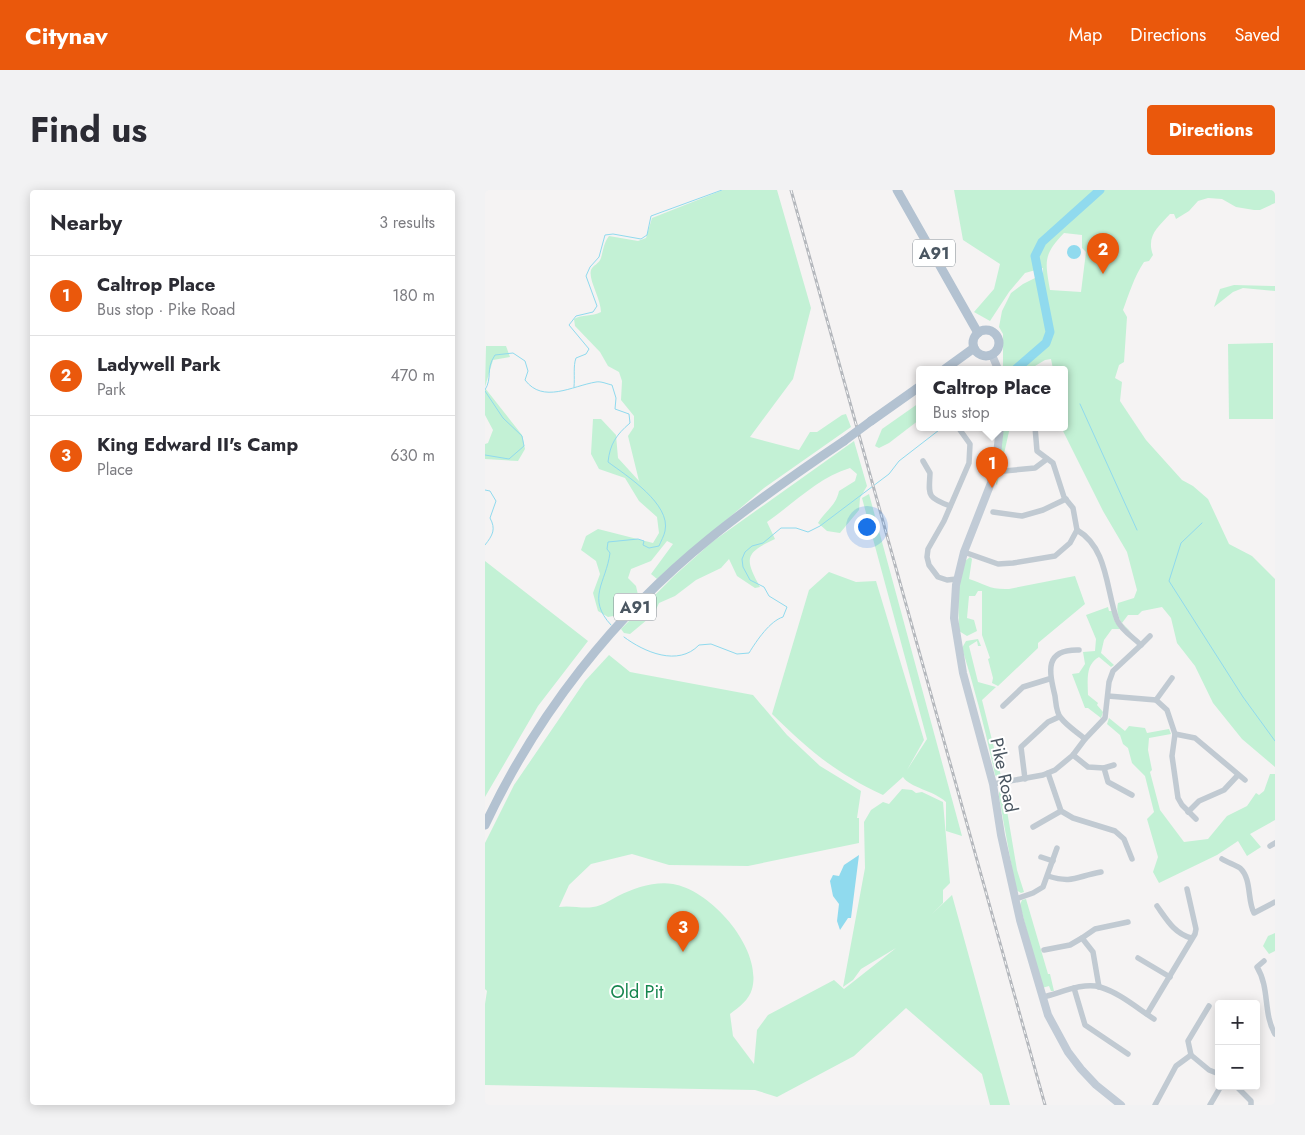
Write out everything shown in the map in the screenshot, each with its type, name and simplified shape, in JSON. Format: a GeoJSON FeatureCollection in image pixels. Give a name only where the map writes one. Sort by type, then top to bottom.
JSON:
{"type":"FeatureCollection","features":[{"type":"Feature","properties":{"kind":"main road","name":"A91"},"geometry":{"type":"LineString","coordinates":[[897,190],[970,316],[982,332],[995,334],[999,341],[998,349],[992,355]]}},
{"type":"Feature","properties":{"kind":"main road"},"geometry":{"type":"LineString","coordinates":[[982,332],[974,340],[976,350],[984,356],[992,355]]}},
{"type":"Feature","properties":{"kind":"main road"},"geometry":{"type":"LineString","coordinates":[[949,366],[976,350]]}},
{"type":"Feature","properties":{"kind":"main road","name":"A91"},"geometry":{"type":"LineString","coordinates":[[485,825],[522,754],[554,705],[582,668],[633,609],[709,539],[768,494],[916,389]]}},
{"type":"Feature","properties":{"kind":"street"},"geometry":{"type":"LineString","coordinates":[[992,355],[998,366]]}},
{"type":"Feature","properties":{"kind":"street"},"geometry":{"type":"LineString","coordinates":[[957,579],[947,580],[938,577],[929,565],[927,557],[928,549],[969,463],[970,444],[961,431]]}},
{"type":"Feature","properties":{"kind":"street","name":"Pike Road"},"geometry":{"type":"LineString","coordinates":[[1000,431],[996,463],[991,483],[964,552],[957,579],[954,618],[963,672],[993,784],[1001,835],[1015,899],[1048,1015],[1068,1052],[1096,1085],[1121,1105]]}},
{"type":"Feature","properties":{"kind":"street"},"geometry":{"type":"LineString","coordinates":[[964,552],[998,564],[1047,558],[1070,543],[1077,530],[1075,513],[1066,499],[1053,463],[1037,450],[1035,431]]}},
{"type":"Feature","properties":{"kind":"street"},"geometry":{"type":"LineString","coordinates":[[1004,470],[1035,468],[1047,458]]}},
{"type":"Feature","properties":{"kind":"street"},"geometry":{"type":"LineString","coordinates":[[923,461],[930,473],[927,488],[930,494],[950,506]]}},
{"type":"Feature","properties":{"kind":"street"},"geometry":{"type":"LineString","coordinates":[[993,512],[1022,516],[1043,510],[1066,499]]}},
{"type":"Feature","properties":{"kind":"street"},"geometry":{"type":"LineString","coordinates":[[1077,530],[1089,538],[1097,552],[1118,623],[1141,645]]}},
{"type":"Feature","properties":{"kind":"street"},"geometry":{"type":"LineString","coordinates":[[993,784],[1048,773],[1073,755],[1105,718],[1109,682],[1115,667],[1134,654],[1150,636]]}},
{"type":"Feature","properties":{"kind":"street"},"geometry":{"type":"LineString","coordinates":[[1069,643],[1069,650]]}},
{"type":"Feature","properties":{"kind":"street"},"geometry":{"type":"LineString","coordinates":[[1079,650],[1069,650],[1058,654],[1051,662],[1049,679],[1059,717],[1085,739]]}},
{"type":"Feature","properties":{"kind":"street"},"geometry":{"type":"LineString","coordinates":[[1156,700],[1172,678]]}},
{"type":"Feature","properties":{"kind":"street"},"geometry":{"type":"LineString","coordinates":[[1003,706],[1023,687],[1049,679]]}},
{"type":"Feature","properties":{"kind":"street"},"geometry":{"type":"LineString","coordinates":[[1108,696],[1156,700],[1171,716],[1175,734],[1172,756],[1178,798],[1188,812],[1196,819]]}},
{"type":"Feature","properties":{"kind":"street"},"geometry":{"type":"LineString","coordinates":[[1025,779],[1021,747],[1048,722],[1059,717]]}},
{"type":"Feature","properties":{"kind":"street"},"geometry":{"type":"LineString","coordinates":[[1175,734],[1195,738],[1245,780]]}},
{"type":"Feature","properties":{"kind":"street"},"geometry":{"type":"LineString","coordinates":[[1073,755],[1088,767],[1105,768],[1114,765]]}},
{"type":"Feature","properties":{"kind":"street"},"geometry":{"type":"LineString","coordinates":[[1105,768],[1108,782],[1132,795]]}},
{"type":"Feature","properties":{"kind":"street"},"geometry":{"type":"LineString","coordinates":[[1048,773],[1061,811],[1073,818],[1115,831],[1124,839],[1132,859]]}},
{"type":"Feature","properties":{"kind":"street"},"geometry":{"type":"LineString","coordinates":[[1188,812],[1199,801],[1224,790],[1238,775]]}},
{"type":"Feature","properties":{"kind":"street"},"geometry":{"type":"LineString","coordinates":[[1033,827],[1061,811]]}},
{"type":"Feature","properties":{"kind":"street"},"geometry":{"type":"LineString","coordinates":[[1015,899],[1038,891],[1048,876],[1057,848]]}},
{"type":"Feature","properties":{"kind":"street"},"geometry":{"type":"LineString","coordinates":[[1041,857],[1053,861]]}},
{"type":"Feature","properties":{"kind":"street"},"geometry":{"type":"LineString","coordinates":[[1222,859],[1241,871],[1248,884],[1250,906],[1254,913],[1275,902]]}},
{"type":"Feature","properties":{"kind":"street"},"geometry":{"type":"LineString","coordinates":[[1048,876],[1071,882],[1087,874],[1101,872]]}},
{"type":"Feature","properties":{"kind":"street"},"geometry":{"type":"LineString","coordinates":[[1147,1014],[1196,929],[1187,889]]}},
{"type":"Feature","properties":{"kind":"street"},"geometry":{"type":"LineString","coordinates":[[1157,906],[1170,925],[1181,935],[1191,938]]}},
{"type":"Feature","properties":{"kind":"street"},"geometry":{"type":"LineString","coordinates":[[1044,950],[1070,945],[1095,928],[1128,922]]}},
{"type":"Feature","properties":{"kind":"street"},"geometry":{"type":"LineString","coordinates":[[1082,938],[1093,952],[1099,986]]}},
{"type":"Feature","properties":{"kind":"street"},"geometry":{"type":"LineString","coordinates":[[1140,961],[1170,977]]}},
{"type":"Feature","properties":{"kind":"street"},"geometry":{"type":"LineString","coordinates":[[1264,961],[1257,967],[1264,983],[1272,1012],[1269,1023],[1275,1034]]}},
{"type":"Feature","properties":{"kind":"street"},"geometry":{"type":"LineString","coordinates":[[1043,997],[1074,988],[1099,986],[1120,996],[1154,1019]]}},
{"type":"Feature","properties":{"kind":"street"},"geometry":{"type":"LineString","coordinates":[[1074,988],[1085,1025],[1129,1054]]}},
{"type":"Feature","properties":{"kind":"street"},"geometry":{"type":"LineString","coordinates":[[1209,1006],[1188,1041],[1191,1055],[1209,1070],[1215,1072]]}},
{"type":"Feature","properties":{"kind":"street"},"geometry":{"type":"LineString","coordinates":[[1155,1105],[1176,1066],[1191,1055]]}},
{"type":"Feature","properties":{"kind":"street"},"geometry":{"type":"LineString","coordinates":[[1210,1105],[1219,1090]]}},
{"type":"Feature","properties":{"kind":"street"},"geometry":{"type":"LineString","coordinates":[[1240,1090],[1251,1101],[1251,1105]]}},
{"type":"Feature","properties":{"kind":"green space"},"geometry":{"type":"Polygon","coordinates":[[[723,190],[777,190],[811,308],[793,379],[750,437],[799,450],[810,432],[817,432],[842,415],[846,414],[851,427],[764,488],[657,579],[651,574],[673,544],[667,541],[651,561],[631,569],[628,578],[636,586],[638,595],[618,615],[608,617],[598,611],[593,593],[600,574],[596,561],[581,550],[586,536],[598,529],[653,543],[659,533],[657,517],[639,501],[625,478],[599,469],[591,454],[593,419],[601,419],[616,435],[618,458],[639,481],[628,436],[634,427],[634,416],[621,400],[622,381],[619,372],[608,366],[600,352],[575,326],[574,319],[601,312],[591,270],[600,260],[609,236],[638,241],[646,238],[652,218],[723,190]]]}},
{"type":"Feature","properties":{"kind":"green space"},"geometry":{"type":"Polygon","coordinates":[[[954,190],[1275,190],[1275,203],[1260,210],[1236,207],[1222,199],[1208,198],[1198,201],[1189,211],[1176,219],[1174,214],[1170,214],[1154,232],[1151,242],[1153,255],[1140,268],[1123,310],[1127,317],[1124,362],[1119,365],[1115,378],[1122,382],[1120,401],[1146,440],[1182,480],[1193,486],[1208,499],[1229,544],[1252,556],[1275,579],[1275,767],[1242,739],[1213,703],[1195,666],[1177,643],[1171,618],[1162,607],[1142,611],[1138,615],[1128,615],[1122,623],[1120,620],[1117,612],[1118,603],[1134,598],[1137,590],[1127,552],[1103,511],[1063,431],[1068,431],[1068,366],[1052,366],[1051,359],[1035,366],[1003,366],[1003,334],[999,327],[1002,311],[1011,293],[1023,284],[1043,274],[1043,268],[1025,273],[1009,292],[990,321],[974,312],[994,289],[1000,264],[963,240],[954,190]],[[1064,233],[1052,247],[1047,259],[1050,290],[1081,292],[1086,252],[1082,248],[1082,235],[1064,233]]]}},
{"type":"Feature","properties":{"kind":"green space"},"geometry":{"type":"Polygon","coordinates":[[[1234,285],[1275,286],[1275,291],[1243,288],[1233,292],[1214,307],[1220,289],[1234,285]]]}},
{"type":"Feature","properties":{"kind":"green space"},"geometry":{"type":"Polygon","coordinates":[[[1273,343],[1273,419],[1229,419],[1228,344],[1273,343]]]}},
{"type":"Feature","properties":{"kind":"green space"},"geometry":{"type":"Polygon","coordinates":[[[486,346],[506,346],[510,357],[493,360],[485,387],[486,346]]]}},
{"type":"Feature","properties":{"kind":"green space"},"geometry":{"type":"Polygon","coordinates":[[[485,388],[522,435],[525,449],[518,461],[485,459],[485,444],[488,443],[493,430],[485,415],[485,388]]]}},
{"type":"Feature","properties":{"kind":"green space"},"geometry":{"type":"Polygon","coordinates":[[[916,405],[916,422],[889,443],[879,448],[875,446],[882,429],[916,405]]]}},
{"type":"Feature","properties":{"kind":"green space"},"geometry":{"type":"Polygon","coordinates":[[[1003,431],[1009,431],[997,485],[1003,431]]]}},
{"type":"Feature","properties":{"kind":"green space"},"geometry":{"type":"Polygon","coordinates":[[[854,441],[867,486],[860,498],[859,510],[840,533],[827,531],[818,523],[833,505],[839,491],[855,481],[857,474],[850,468],[817,484],[767,522],[775,539],[758,548],[750,557],[751,569],[760,587],[755,588],[737,576],[729,559],[721,568],[696,580],[675,596],[659,603],[654,614],[630,634],[624,633],[621,629],[674,576],[712,542],[854,441]]]}},
{"type":"Feature","properties":{"kind":"green space"},"geometry":{"type":"Polygon","coordinates":[[[869,494],[962,836],[946,831],[946,802],[941,798],[911,784],[903,777],[883,795],[850,778],[823,760],[772,714],[809,590],[829,572],[856,582],[876,581],[924,740],[907,770],[927,739],[862,498],[869,494]]]}},
{"type":"Feature","properties":{"kind":"green space"},"geometry":{"type":"Polygon","coordinates":[[[970,557],[972,559],[969,579],[997,589],[1009,589],[1075,576],[1085,604],[1038,643],[1038,648],[998,686],[992,683],[993,678],[988,659],[990,658],[982,635],[982,591],[978,591],[975,596],[969,596],[967,618],[974,620],[977,631],[967,636],[959,631],[958,592],[964,562],[970,557]]]}},
{"type":"Feature","properties":{"kind":"green space"},"geometry":{"type":"Polygon","coordinates":[[[485,561],[588,641],[538,706],[485,797],[485,561]]]}},
{"type":"Feature","properties":{"kind":"green space"},"geometry":{"type":"Polygon","coordinates":[[[1108,607],[1109,611],[1113,611],[1114,620],[1120,629],[1112,629],[1104,640],[1101,653],[1114,665],[1111,667],[1099,657],[1091,664],[1088,678],[1088,695],[1098,703],[1097,705],[1103,712],[1101,718],[1088,708],[1085,708],[1072,674],[1079,673],[1085,664],[1083,652],[1095,651],[1096,639],[1086,615],[1108,607]]]}},
{"type":"Feature","properties":{"kind":"green space"},"geometry":{"type":"Polygon","coordinates":[[[978,639],[981,646],[978,646],[977,641],[969,646],[978,682],[996,687],[982,700],[1002,780],[1000,781],[995,775],[980,711],[962,648],[966,641],[978,639]]]}},
{"type":"Feature","properties":{"kind":"green space","name":"Old Pit"},"geometry":{"type":"Polygon","coordinates":[[[609,655],[630,672],[753,695],[787,735],[820,766],[861,791],[857,818],[859,818],[859,843],[748,866],[669,865],[632,854],[591,864],[569,885],[559,907],[585,908],[596,906],[631,890],[666,883],[688,889],[703,897],[718,909],[742,940],[750,957],[753,973],[751,993],[730,1014],[733,1036],[754,1064],[757,1030],[768,1015],[834,980],[844,989],[896,948],[861,969],[853,980],[843,987],[865,868],[864,822],[871,810],[883,802],[889,804],[902,789],[912,790],[916,793],[922,792],[943,802],[950,883],[943,890],[943,903],[931,915],[952,895],[1010,1105],[990,1105],[982,1074],[906,1008],[854,1056],[777,1097],[755,1090],[485,1085],[485,1004],[487,991],[485,989],[485,843],[514,785],[585,681],[609,655]]]}},
{"type":"Feature","properties":{"kind":"green space"},"geometry":{"type":"Polygon","coordinates":[[[1109,718],[1125,731],[1129,726],[1145,728],[1147,733],[1169,729],[1171,734],[1149,738],[1148,750],[1152,770],[1150,772],[1160,810],[1184,842],[1208,839],[1227,816],[1247,806],[1256,793],[1259,795],[1264,791],[1270,774],[1275,774],[1275,820],[1250,834],[1261,847],[1247,856],[1238,841],[1217,855],[1159,883],[1153,872],[1158,857],[1147,819],[1154,812],[1145,776],[1132,763],[1128,748],[1123,744],[1120,735],[1107,724],[1109,718]]]}},
{"type":"Feature","properties":{"kind":"green space"},"geometry":{"type":"Polygon","coordinates":[[[1003,787],[1017,870],[1024,892],[1021,893],[1016,890],[999,797],[999,791],[1003,787]]]}},
{"type":"Feature","properties":{"kind":"green space"},"geometry":{"type":"Polygon","coordinates":[[[1026,899],[1054,991],[1051,991],[1049,986],[1042,988],[1020,905],[1022,900],[1026,899]]]}},
{"type":"Feature","properties":{"kind":"green space"},"geometry":{"type":"Polygon","coordinates":[[[1275,933],[1275,951],[1269,954],[1263,946],[1268,936],[1275,933]]]}},
{"type":"Feature","properties":{"kind":"water"},"geometry":{"type":"Polygon","coordinates":[[[1071,245],[1077,245],[1081,252],[1077,259],[1071,259],[1067,255],[1067,249],[1071,245]]]}},
{"type":"Feature","properties":{"kind":"water"},"geometry":{"type":"Polygon","coordinates":[[[859,855],[851,918],[848,918],[840,930],[837,921],[839,904],[833,896],[830,881],[833,875],[839,876],[844,865],[859,855]]]}},
{"type":"Feature","properties":{"kind":"waterway"},"geometry":{"type":"LineString","coordinates":[[574,387],[576,358],[586,354],[589,349],[569,325],[576,316],[593,312],[597,306],[586,276],[590,267],[599,257],[605,235],[613,234],[641,239],[647,235],[651,216],[722,190]]}},
{"type":"Feature","properties":{"kind":"waterway"},"geometry":{"type":"LineString","coordinates":[[1019,366],[1046,343],[1050,332],[1035,256],[1042,242],[1100,190]]}},
{"type":"Feature","properties":{"kind":"waterway"},"geometry":{"type":"LineString","coordinates":[[485,390],[489,381],[490,365],[495,355],[513,353],[525,361],[528,371],[525,380],[532,387],[540,391],[558,392],[596,382],[612,385],[616,398],[615,409],[629,414],[630,423],[615,440],[610,450],[608,462],[636,483],[655,501],[665,521],[665,531],[659,546],[649,548],[643,545],[644,541],[638,539],[608,542],[607,549],[610,553],[599,598],[600,607],[611,625]]}},
{"type":"Feature","properties":{"kind":"waterway"},"geometry":{"type":"LineString","coordinates":[[485,391],[503,418],[522,436],[524,446],[509,459],[485,455]]}},
{"type":"Feature","properties":{"kind":"waterway"},"geometry":{"type":"LineString","coordinates":[[1080,404],[1137,530]]}},
{"type":"Feature","properties":{"kind":"waterway"},"geometry":{"type":"LineString","coordinates":[[624,637],[641,648],[661,655],[681,655],[691,652],[699,645],[711,644],[737,654],[749,653],[773,622],[783,617],[787,607],[769,596],[764,587],[750,580],[743,567],[742,559],[745,552],[752,546],[763,543],[781,528],[796,528],[808,532],[820,526],[889,474],[899,461],[938,431]]}},
{"type":"Feature","properties":{"kind":"waterway"},"geometry":{"type":"LineString","coordinates":[[485,490],[490,491],[496,501],[490,518],[493,532],[485,545]]}},
{"type":"Feature","properties":{"kind":"waterway"},"geometry":{"type":"LineString","coordinates":[[1202,523],[1181,543],[1169,581],[1243,697],[1275,741]]}},
{"type":"Feature","properties":{"kind":"railway"},"geometry":{"type":"LineString","coordinates":[[791,190],[1045,1105]]}},
{"type":"Feature","properties":{"kind":"place","name":"Ladywell Park"},"geometry":{"type":"Point","coordinates":[1103,274]}},
{"type":"Feature","properties":{"kind":"place","name":"Caltrop Place"},"geometry":{"type":"Point","coordinates":[992,488]}},
{"type":"Feature","properties":{"kind":"place","name":"King Edward II's Camp"},"geometry":{"type":"Point","coordinates":[683,952]}}]}
